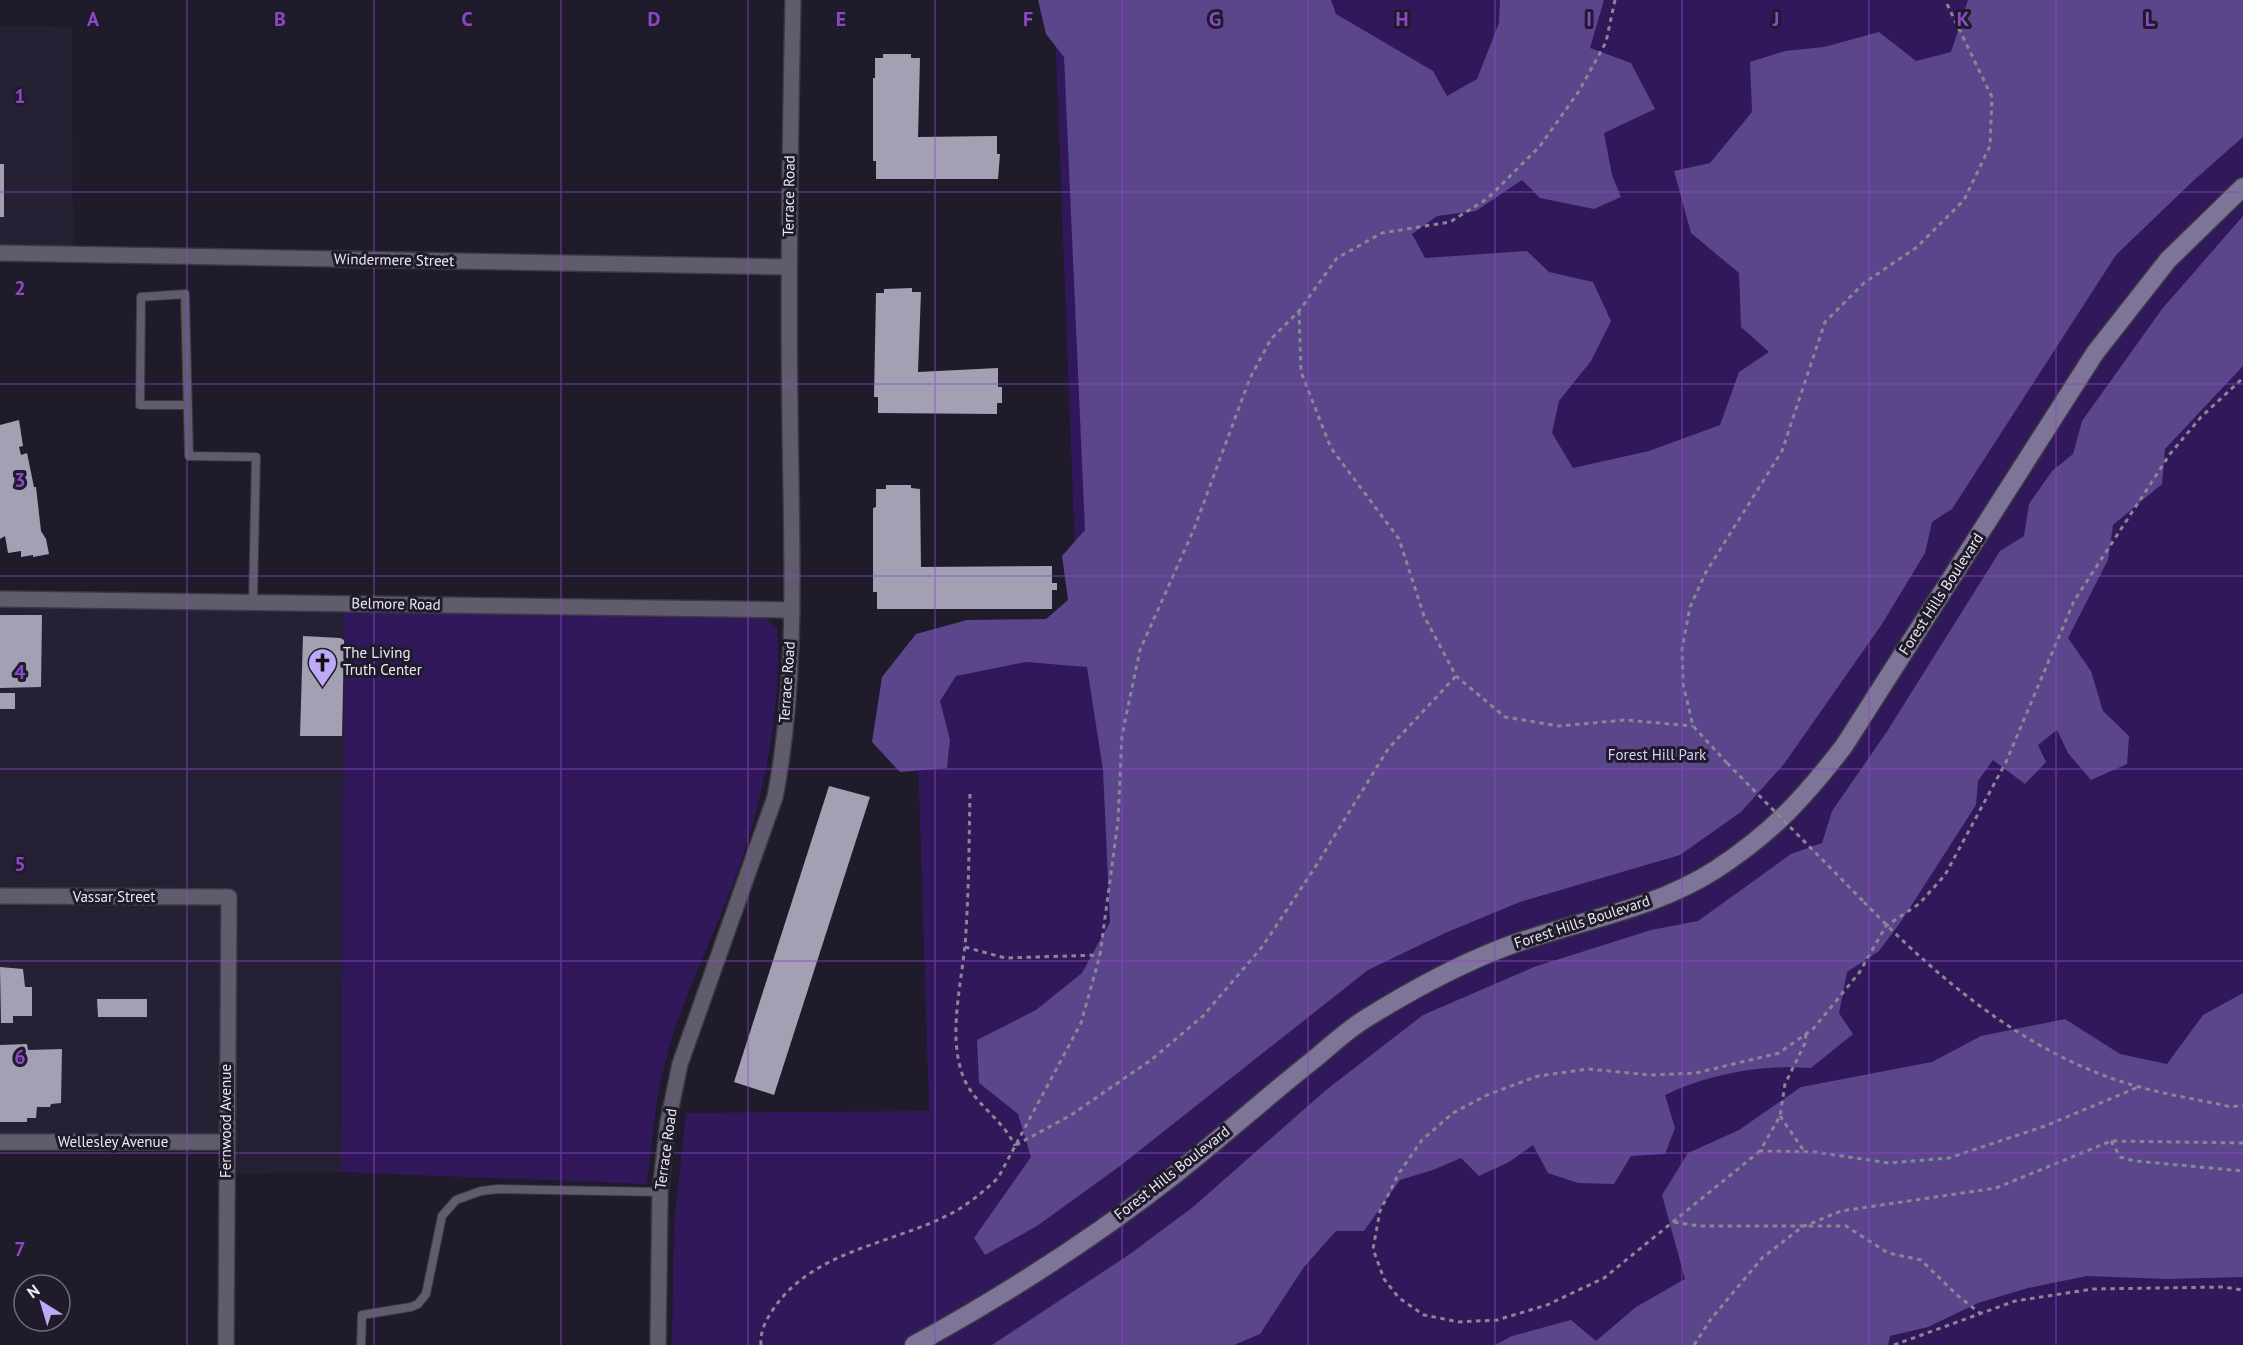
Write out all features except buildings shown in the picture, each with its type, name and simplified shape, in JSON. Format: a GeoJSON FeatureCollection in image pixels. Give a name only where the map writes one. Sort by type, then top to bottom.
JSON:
{"type":"FeatureCollection","features":[{"type":"Feature","properties":{"kind":"street","name":"Terrace Road"},"geometry":{"type":"LineString","coordinates":[[658,1345],[660,1192],[668,1122],[680,1064],[775,796],[782,761],[792,610],[788,267],[793,0]]}},
{"type":"Feature","properties":{"kind":"street","name":"Forest Hills Boulevard"},"geometry":{"type":"LineString","coordinates":[[914,1345],[987,1305],[1070,1252],[1173,1175],[1361,1022],[1429,980],[1506,947],[1620,913],[1671,892],[1714,870],[1779,824],[1812,788],[1844,746],[2095,353],[2168,260],[2243,187]]}},
{"type":"Feature","properties":{"kind":"street","name":"Windermere Street"},"geometry":{"type":"LineString","coordinates":[[0,253],[788,267]]}},
{"type":"Feature","properties":{"kind":"street","name":"Belmore Road"},"geometry":{"type":"LineString","coordinates":[[0,599],[792,610]]}},
{"type":"Feature","properties":{"kind":"street","name":"Vassar Street"},"geometry":{"type":"LineString","coordinates":[[0,896],[229,897]]}},
{"type":"Feature","properties":{"kind":"street","name":"Fernwood Avenue"},"geometry":{"type":"LineString","coordinates":[[226,1345],[229,897]]}},
{"type":"Feature","properties":{"kind":"street","name":"Wellesley Avenue"},"geometry":{"type":"LineString","coordinates":[[0,1142],[226,1142]]}},
{"type":"Feature","properties":{"kind":"lane"},"geometry":{"type":"LineString","coordinates":[[188,405],[140,405],[141,297],[186,294],[189,456],[256,456],[253,601]]}},
{"type":"Feature","properties":{"kind":"lane"},"geometry":{"type":"LineString","coordinates":[[361,1345],[362,1315],[411,1307],[418,1304],[426,1294],[442,1216],[456,1200],[481,1191],[498,1189],[660,1192]]}},
{"type":"Feature","properties":{"kind":"path"},"geometry":{"type":"LineString","coordinates":[[761,1345],[760,1336],[766,1320],[782,1296],[800,1279],[821,1265],[954,1212],[979,1195],[998,1178],[1081,1023],[1100,955],[1118,821],[1122,735],[1140,650],[1194,529],[1250,378],[1271,339],[1299,311],[1337,258],[1382,233],[1450,222],[1487,199],[1540,146],[1579,91],[1606,42],[1615,0]]}},
{"type":"Feature","properties":{"kind":"path"},"geometry":{"type":"LineString","coordinates":[[1945,0],[1992,97],[1990,146],[1964,200],[1917,247],[1864,283],[1825,322],[1782,451],[1706,572],[1690,607],[1682,649],[1683,684],[1693,726],[1886,926],[1971,998],[2039,1046],[2082,1066],[2141,1086],[2231,1107],[2243,1105]]}},
{"type":"Feature","properties":{"kind":"path"},"geometry":{"type":"LineString","coordinates":[[1299,311],[1301,372],[1331,448],[1399,538],[1424,616],[1456,676],[1505,717],[1560,726],[1625,720],[1693,726]]}},
{"type":"Feature","properties":{"kind":"path"},"geometry":{"type":"LineString","coordinates":[[1806,1034],[1805,1043],[1785,1084],[1780,1116],[1760,1150],[1604,1278],[1547,1305],[1497,1320],[1459,1322],[1424,1314],[1399,1298],[1384,1279],[1373,1249],[1380,1211],[1399,1173],[1422,1140],[1453,1113],[1487,1095],[1538,1076],[1588,1069],[1650,1075],[1696,1073],[1779,1053],[1813,1029],[1859,973],[1886,926],[1919,904],[1945,875],[2007,762],[2074,601],[2103,553],[2170,454],[2201,417],[2243,378]]}},
{"type":"Feature","properties":{"kind":"path"},"geometry":{"type":"LineString","coordinates":[[1015,1146],[1071,1115],[1133,1072],[1203,1016],[1262,947],[1314,869],[1388,749],[1456,676]]}},
{"type":"Feature","properties":{"kind":"path"},"geometry":{"type":"LineString","coordinates":[[970,794],[965,947],[957,1024],[958,1057],[965,1081],[978,1101],[1010,1135],[1015,1146]]}},
{"type":"Feature","properties":{"kind":"path"},"geometry":{"type":"LineString","coordinates":[[965,947],[1005,958],[1100,955]]}},
{"type":"Feature","properties":{"kind":"path"},"geometry":{"type":"LineString","coordinates":[[1760,1150],[1805,1152],[1889,1163],[1949,1158],[2045,1126],[2141,1086]]}},
{"type":"Feature","properties":{"kind":"path"},"geometry":{"type":"LineString","coordinates":[[1780,1116],[1805,1152]]}},
{"type":"Feature","properties":{"kind":"path"},"geometry":{"type":"LineString","coordinates":[[2111,1141],[2120,1157],[2135,1161],[2243,1171]]}},
{"type":"Feature","properties":{"kind":"path"},"geometry":{"type":"LineString","coordinates":[[1694,1345],[1711,1318],[1762,1258],[1802,1227],[1841,1211],[1996,1188],[2111,1141],[2243,1143]]}},
{"type":"Feature","properties":{"kind":"path"},"geometry":{"type":"LineString","coordinates":[[1672,1222],[1698,1226],[1846,1226],[1888,1253],[1921,1260],[1957,1295],[1981,1314]]}},
{"type":"Feature","properties":{"kind":"path"},"geometry":{"type":"LineString","coordinates":[[1894,1345],[2015,1301],[2093,1289],[2223,1287],[2243,1290]]}},
{"type":"Feature","properties":{"kind":"shaded area"},"geometry":{"type":"Polygon","coordinates":[[[0,26],[72,27],[73,255],[0,253],[0,26]]]}},
{"type":"Feature","properties":{"kind":"shaded area"},"geometry":{"type":"Polygon","coordinates":[[[0,599],[344,610],[341,1172],[226,1174],[226,1143],[0,1142],[0,599]]]}},
{"type":"Feature","properties":{"kind":"green space"},"geometry":{"type":"Polygon","coordinates":[[[1038,0],[1331,0],[1336,14],[1433,71],[1447,96],[1477,79],[1499,23],[1500,0],[1604,0],[1590,48],[1631,63],[1655,109],[1604,133],[1612,175],[1621,197],[1594,209],[1540,198],[1522,180],[1476,211],[1437,216],[1412,234],[1425,258],[1527,251],[1549,272],[1593,282],[1611,321],[1591,361],[1559,401],[1552,433],[1573,468],[1649,451],[1720,425],[1739,372],[1769,352],[1741,327],[1739,273],[1691,233],[1674,171],[1710,163],[1752,112],[1750,62],[1785,51],[1824,47],[1879,32],[1916,61],[1951,52],[1968,0],[2243,0],[2243,137],[2116,255],[1952,509],[1932,522],[1925,553],[1882,624],[1784,764],[1741,812],[1680,855],[1520,902],[1445,933],[1368,970],[1120,1166],[1037,1226],[985,1255],[974,1238],[1031,1157],[1018,1114],[979,1083],[977,1040],[1036,1010],[1082,973],[1110,922],[1103,770],[1087,667],[1026,662],[956,676],[940,701],[950,740],[947,768],[900,772],[872,742],[882,677],[916,634],[967,620],[1046,619],[1068,600],[1062,556],[1085,530],[1064,57],[1046,34],[1038,0]]]}},
{"type":"Feature","properties":{"kind":"green space","name":"Forest Hill Park"},"geometry":{"type":"Polygon","coordinates":[[[1054,0],[2243,0],[2243,1345],[672,1345],[674,1222],[686,1113],[929,1111],[915,658],[1079,657],[1054,0]]]}},
{"type":"Feature","properties":{"kind":"green space"},"geometry":{"type":"Polygon","coordinates":[[[2243,216],[2243,366],[2165,449],[2162,484],[2113,525],[2108,560],[2068,638],[2091,671],[2103,711],[2129,736],[2127,764],[2091,780],[2068,753],[2057,730],[2038,745],[2046,762],[2025,784],[1993,760],[1978,781],[1976,805],[1902,920],[1879,951],[1847,972],[1839,1013],[1853,1034],[1811,1068],[1755,1069],[1736,1072],[1700,1081],[1665,1095],[1675,1128],[1665,1154],[1631,1156],[1614,1184],[1578,1183],[1548,1173],[1533,1145],[1509,1162],[1479,1176],[1461,1158],[1400,1180],[1364,1231],[1336,1231],[1304,1267],[1260,1334],[1234,1345],[992,1345],[1130,1254],[1193,1207],[1326,1090],[1423,1015],[1534,967],[1651,930],[1698,921],[1791,854],[1822,843],[1832,811],[1886,733],[2000,551],[2024,536],[2029,504],[2052,471],[2073,454],[2082,421],[2162,309],[2243,216]]]}},
{"type":"Feature","properties":{"kind":"green space"},"geometry":{"type":"Polygon","coordinates":[[[344,610],[762,615],[777,628],[776,698],[766,769],[758,804],[737,872],[691,986],[669,1049],[657,1099],[647,1184],[341,1172],[344,610]]]}},
{"type":"Feature","properties":{"kind":"green space"},"geometry":{"type":"Polygon","coordinates":[[[2243,993],[2243,1277],[2167,1279],[2087,1276],[2028,1288],[1978,1303],[1928,1327],[1890,1336],[1888,1345],[1495,1345],[1512,1336],[1571,1320],[1596,1341],[1636,1307],[1685,1279],[1662,1195],[1688,1153],[1739,1130],[1801,1087],[1932,1062],[1981,1036],[2065,1019],[2120,1054],[2167,1064],[2203,1015],[2243,993]]]}},
{"type":"Feature","properties":{"kind":"place","name":"The Living Truth Center"},"geometry":{"type":"Point","coordinates":[322,688]}}]}
